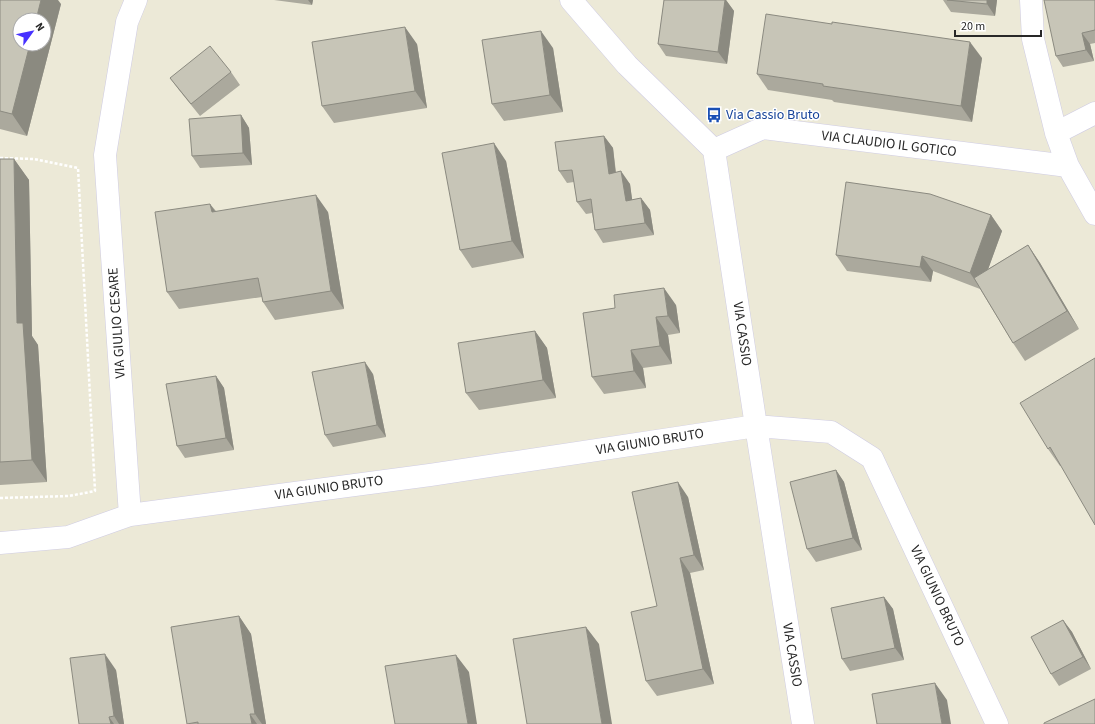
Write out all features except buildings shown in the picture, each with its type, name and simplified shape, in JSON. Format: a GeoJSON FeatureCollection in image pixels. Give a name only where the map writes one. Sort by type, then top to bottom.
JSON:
{"type":"FeatureCollection","features":[{"type":"Feature","properties":{"kind":"street","name":"VIA GIULIO CESARE"},"geometry":{"type":"LineString","coordinates":[[130,514],[105,155],[127,22],[136,0]]}},
{"type":"Feature","properties":{"kind":"street"},"geometry":{"type":"LineString","coordinates":[[571,0],[627,65],[714,150]]}},
{"type":"Feature","properties":{"kind":"street"},"geometry":{"type":"LineString","coordinates":[[1031,0],[1033,39],[1056,133],[1068,166],[1095,214]]}},
{"type":"Feature","properties":{"kind":"street"},"geometry":{"type":"LineString","coordinates":[[1056,133],[1095,113]]}},
{"type":"Feature","properties":{"kind":"street","name":"VIA CLAUDIO IL GOTICO"},"geometry":{"type":"LineString","coordinates":[[714,150],[762,128],[1068,166]]}},
{"type":"Feature","properties":{"kind":"street","name":"VIA CASSIO"},"geometry":{"type":"LineString","coordinates":[[714,150],[803,724]]}},
{"type":"Feature","properties":{"kind":"street","name":"VIA GIUNIO BRUTO"},"geometry":{"type":"LineString","coordinates":[[130,514],[430,475],[756,426],[831,432],[872,458],[997,724]]}},
{"type":"Feature","properties":{"kind":"street"},"geometry":{"type":"LineString","coordinates":[[0,543],[68,537],[130,514]]}},
{"type":"Feature","properties":{"kind":"path"},"geometry":{"type":"LineString","coordinates":[[0,158],[34,159],[78,168],[95,491],[69,496],[0,498]]}},
{"type":"Feature","properties":{"kind":"place","name":"Via Cassio Bruto"},"geometry":{"type":"Point","coordinates":[714,115]}}]}
